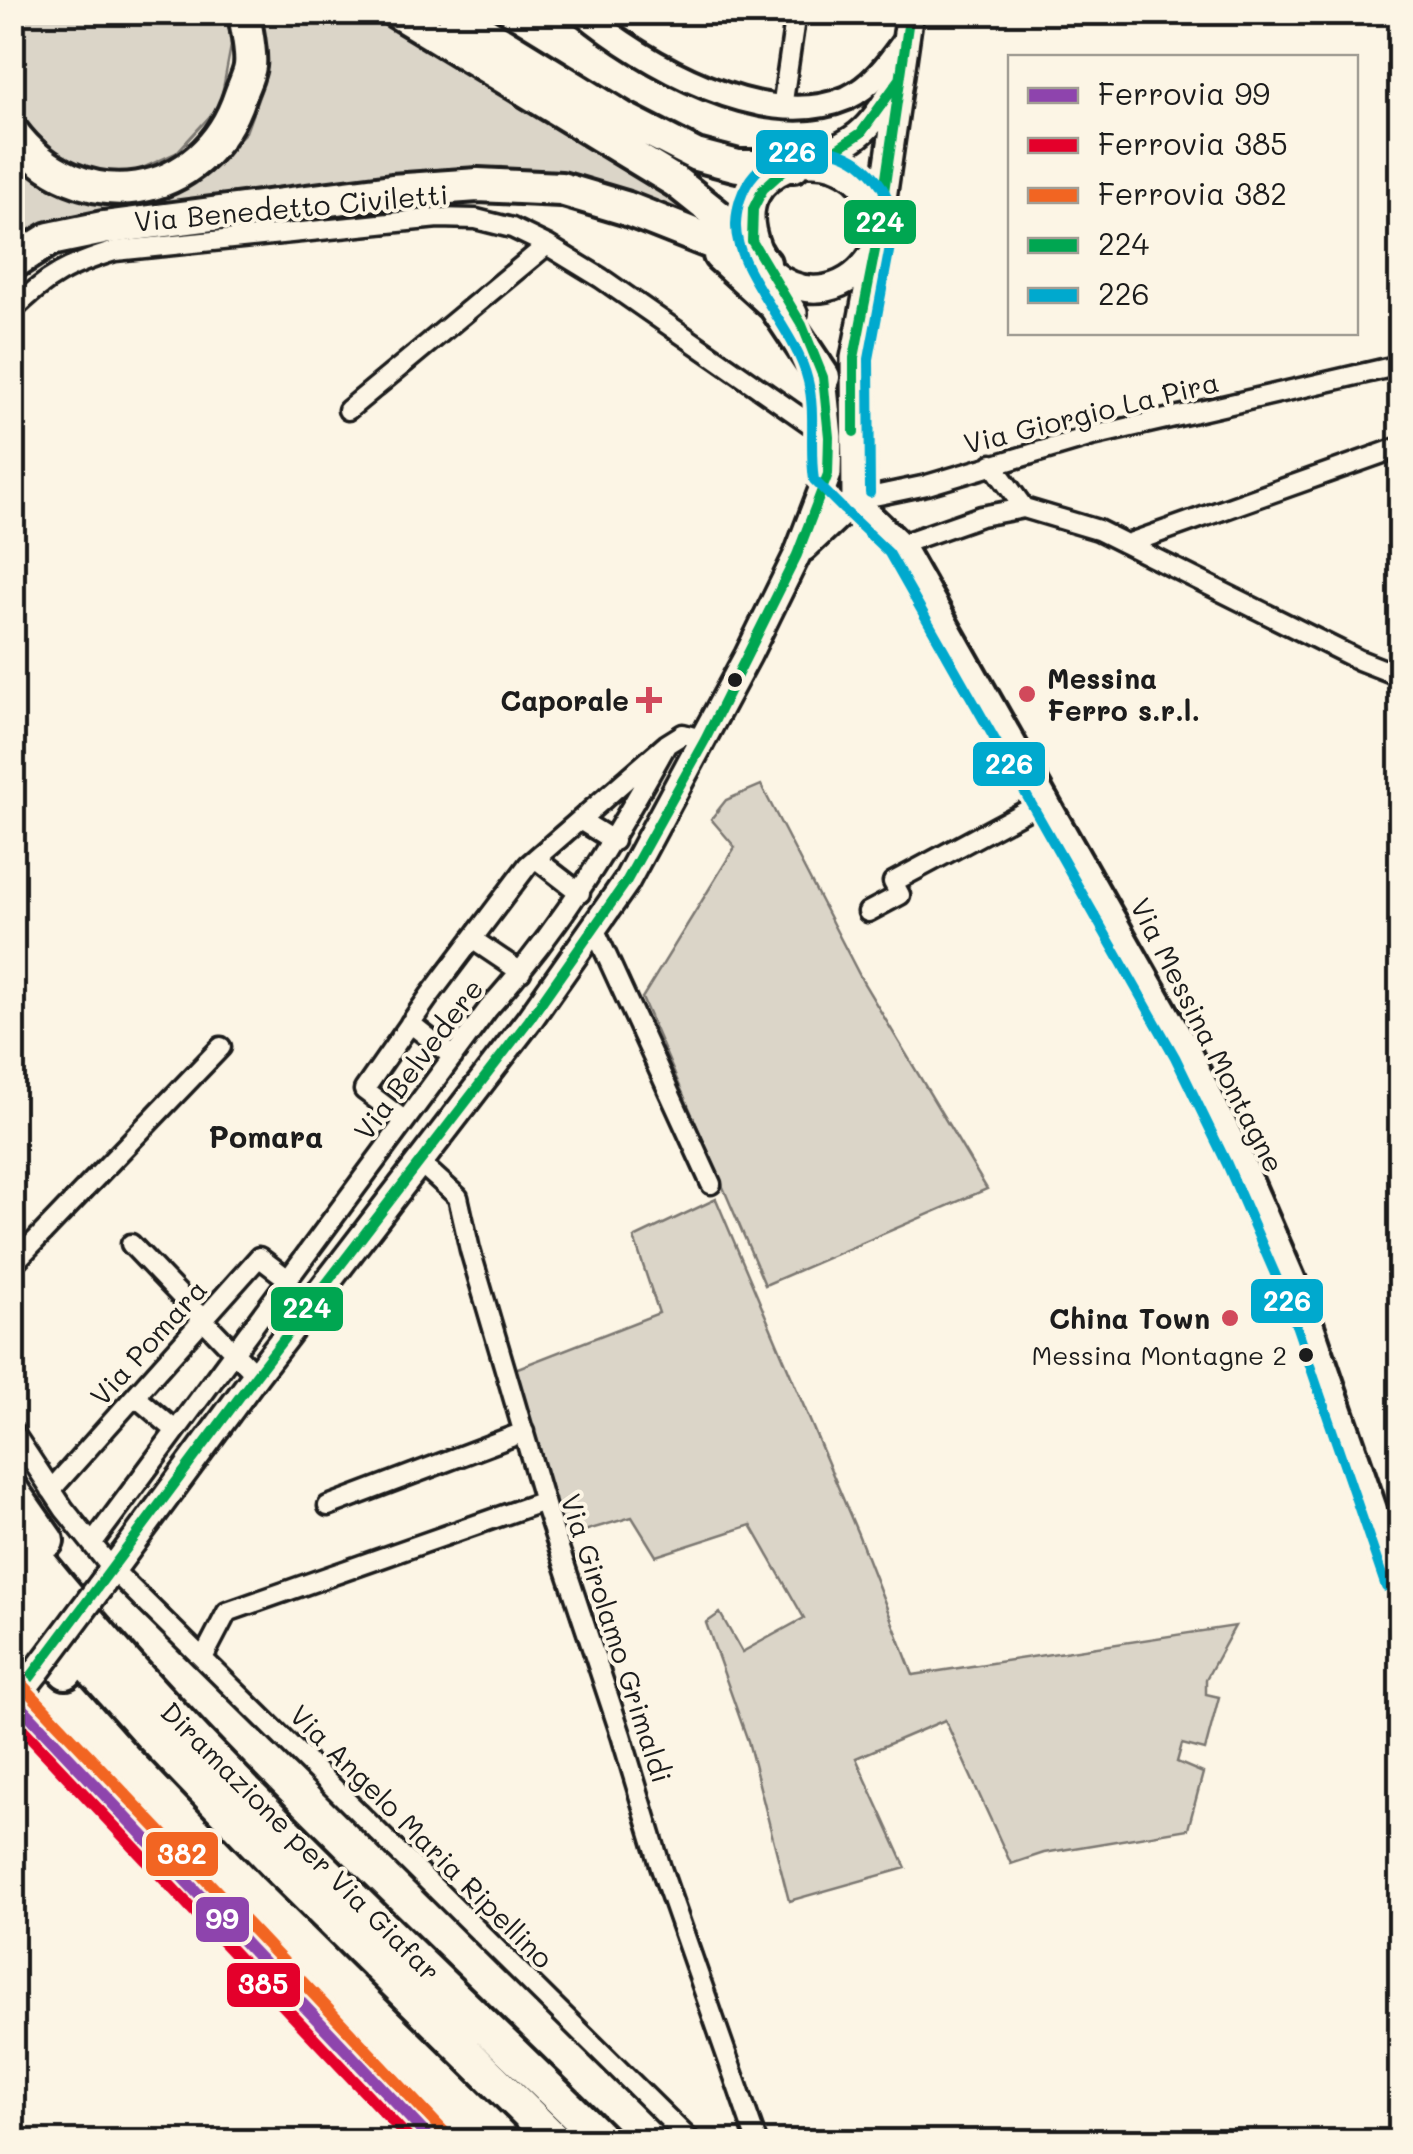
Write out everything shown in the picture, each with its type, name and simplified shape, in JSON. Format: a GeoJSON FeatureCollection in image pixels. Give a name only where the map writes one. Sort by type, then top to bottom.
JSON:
{"type":"FeatureCollection","features":[{"type":"Feature","properties":{"kind":"highway"},"geometry":{"type":"LineString","coordinates":[[12,264],[50,240],[103,228],[392,191],[478,185],[561,189],[625,208],[763,262]]}},
{"type":"Feature","properties":{"kind":"highway"},"geometry":{"type":"LineString","coordinates":[[692,235],[730,262],[775,305],[824,377]]}},
{"type":"Feature","properties":{"kind":"highway"},"geometry":{"type":"LineString","coordinates":[[12,1491],[33,1524],[181,1700],[572,2110]]}},
{"type":"Feature","properties":{"kind":"highway","name":"Diramazione per Via Giafar"},"geometry":{"type":"LineString","coordinates":[[12,1528],[170,1712],[604,2142]]}},
{"type":"Feature","properties":{"kind":"highway","name":"Diramazione per Via Giafar"},"geometry":{"type":"LineString","coordinates":[[12,1578],[152,1736],[276,1865],[557,2142]]}},
{"type":"Feature","properties":{"kind":"highway"},"geometry":{"type":"LineString","coordinates":[[12,1618],[178,1783],[276,1865]]}},
{"type":"Feature","properties":{"kind":"main road"},"geometry":{"type":"LineString","coordinates":[[12,131],[30,154],[90,188],[128,188],[172,180],[203,156],[232,120],[250,66],[244,12]]}},
{"type":"Feature","properties":{"kind":"main road"},"geometry":{"type":"LineString","coordinates":[[396,12],[676,182],[726,222],[788,284],[820,290],[851,279],[875,247],[876,207],[859,180],[840,167],[819,162],[738,166],[696,156],[622,117],[452,12]]}},
{"type":"Feature","properties":{"kind":"main road"},"geometry":{"type":"LineString","coordinates":[[467,12],[539,67]]}},
{"type":"Feature","properties":{"kind":"main road"},"geometry":{"type":"LineString","coordinates":[[797,555],[855,500],[854,358],[875,247],[908,20]]}},
{"type":"Feature","properties":{"kind":"main road"},"geometry":{"type":"LineString","coordinates":[[22,1682],[106,1579],[256,1374],[529,1020],[626,882],[705,740],[797,555],[828,474],[824,377],[802,325],[752,241],[751,222],[758,197],[772,178],[837,149],[861,133],[900,79]]}},
{"type":"Feature","properties":{"kind":"main road"},"geometry":{"type":"LineString","coordinates":[[828,474],[855,500]]}},
{"type":"Feature","properties":{"kind":"street"},"geometry":{"type":"LineString","coordinates":[[582,12],[646,59],[752,103],[782,108],[829,103],[849,97],[871,82],[908,20]]}},
{"type":"Feature","properties":{"kind":"street"},"geometry":{"type":"LineString","coordinates":[[782,108],[796,12]]}},
{"type":"Feature","properties":{"kind":"street"},"geometry":{"type":"LineString","coordinates":[[849,97],[860,99],[869,107],[873,119]]}},
{"type":"Feature","properties":{"kind":"street","name":"Via Benedetto Civiletti"},"geometry":{"type":"LineString","coordinates":[[12,311],[33,290],[71,264],[115,252],[438,218],[476,219],[512,228],[547,245],[829,436]]}},
{"type":"Feature","properties":{"kind":"street"},"geometry":{"type":"LineString","coordinates":[[348,410],[547,245]]}},
{"type":"Feature","properties":{"kind":"street","name":"Via Giorgio La Pira"},"geometry":{"type":"LineString","coordinates":[[855,500],[927,486],[1092,436],[1400,365]]}},
{"type":"Feature","properties":{"kind":"street"},"geometry":{"type":"LineString","coordinates":[[1127,544],[1400,448]]}},
{"type":"Feature","properties":{"kind":"street"},"geometry":{"type":"LineString","coordinates":[[992,464],[1024,508]]}},
{"type":"Feature","properties":{"kind":"street","name":"Via Messina Montagne"},"geometry":{"type":"LineString","coordinates":[[855,500],[901,544],[1188,1050],[1306,1308],[1400,1582]]}},
{"type":"Feature","properties":{"kind":"street"},"geometry":{"type":"LineString","coordinates":[[901,544],[981,516],[1024,508],[1098,530],[1360,660],[1400,676]]}},
{"type":"Feature","properties":{"kind":"street"},"geometry":{"type":"LineString","coordinates":[[405,1121],[364,1090],[472,939],[536,859],[667,744],[683,734],[705,740]]}},
{"type":"Feature","properties":{"kind":"street","name":"Via Belvedere"},"geometry":{"type":"LineString","coordinates":[[92,1544],[488,1009],[580,893],[614,841],[667,744]]}},
{"type":"Feature","properties":{"kind":"street"},"geometry":{"type":"LineString","coordinates":[[868,912],[900,895],[893,882],[1048,799]]}},
{"type":"Feature","properties":{"kind":"street"},"geometry":{"type":"LineString","coordinates":[[580,820],[614,841]]}},
{"type":"Feature","properties":{"kind":"street"},"geometry":{"type":"LineString","coordinates":[[536,859],[580,893]]}},
{"type":"Feature","properties":{"kind":"street"},"geometry":{"type":"LineString","coordinates":[[594,928],[711,1184]]}},
{"type":"Feature","properties":{"kind":"street"},"geometry":{"type":"LineString","coordinates":[[472,939],[521,972]]}},
{"type":"Feature","properties":{"kind":"street"},"geometry":{"type":"LineString","coordinates":[[410,1023],[453,1056]]}},
{"type":"Feature","properties":{"kind":"street"},"geometry":{"type":"LineString","coordinates":[[12,1265],[221,1047]]}},
{"type":"Feature","properties":{"kind":"street","name":"Via Girolamo Grimaldi"},"geometry":{"type":"LineString","coordinates":[[418,1161],[458,1197],[544,1501],[660,1868],[757,2142]]}},
{"type":"Feature","properties":{"kind":"street"},"geometry":{"type":"LineString","coordinates":[[130,1244],[256,1374]]}},
{"type":"Feature","properties":{"kind":"street","name":"Via Pomara"},"geometry":{"type":"LineString","coordinates":[[51,1490],[259,1258],[288,1280]]}},
{"type":"Feature","properties":{"kind":"street"},"geometry":{"type":"LineString","coordinates":[[136,1398],[175,1430]]}},
{"type":"Feature","properties":{"kind":"street"},"geometry":{"type":"LineString","coordinates":[[12,1430],[92,1544],[106,1579]]}},
{"type":"Feature","properties":{"kind":"street"},"geometry":{"type":"LineString","coordinates":[[328,1506],[524,1432]]}},
{"type":"Feature","properties":{"kind":"street"},"geometry":{"type":"LineString","coordinates":[[203,1658],[227,1612],[544,1501]]}},
{"type":"Feature","properties":{"kind":"street","name":"Via Angelo Maria Ripellino"},"geometry":{"type":"LineString","coordinates":[[106,1579],[203,1658],[692,2142]]}},
{"type":"Feature","properties":{"kind":"shaded area"},"geometry":{"type":"Polygon","coordinates":[[[256,12],[374,13],[680,202],[707,228],[578,183],[501,167],[444,170],[80,217],[40,224],[13,245],[13,152],[36,176],[61,192],[96,200],[140,199],[201,176],[246,132],[264,82],[256,12]]]}},
{"type":"Feature","properties":{"kind":"shaded area"},"geometry":{"type":"Polygon","coordinates":[[[13,13],[227,13],[231,46],[220,105],[176,153],[125,176],[79,168],[43,146],[13,106],[13,13]]]}},
{"type":"Feature","properties":{"kind":"shaded area"},"geometry":{"type":"Polygon","coordinates":[[[761,785],[863,982],[987,1189],[765,1285],[642,998],[735,847],[711,819],[726,800],[761,785]]]}},
{"type":"Feature","properties":{"kind":"shaded area"},"geometry":{"type":"Polygon","coordinates":[[[716,1199],[858,1534],[913,1675],[1235,1626],[1206,1679],[1206,1694],[1219,1697],[1205,1750],[1182,1744],[1177,1762],[1203,1773],[1188,1829],[1044,1853],[1011,1864],[945,1720],[856,1758],[906,1868],[789,1901],[748,1741],[706,1623],[720,1613],[742,1652],[804,1618],[751,1525],[656,1556],[632,1517],[560,1538],[515,1369],[659,1313],[634,1238],[716,1199]]]}},
{"type":"Feature","properties":{"kind":"rail line","name":"382"},"geometry":{"type":"LineString","coordinates":[[23,1686],[444,2132]]}},
{"type":"Feature","properties":{"kind":"rail line","name":"99"},"geometry":{"type":"LineString","coordinates":[[12,1697],[433,2142]]}},
{"type":"Feature","properties":{"kind":"rail line","name":"385"},"geometry":{"type":"LineString","coordinates":[[12,1718],[412,2142]]}},
{"type":"Feature","properties":{"kind":"transit line","name":"224"},"geometry":{"type":"LineString","coordinates":[[854,432],[854,358],[877,240],[910,12]]}},
{"type":"Feature","properties":{"kind":"transit line","name":"224"},"geometry":{"type":"LineString","coordinates":[[12,1702],[256,1375],[529,1020],[626,882],[705,740],[797,555],[828,474],[823,377],[802,325],[752,241],[753,209],[763,189],[785,169],[837,149],[861,133],[900,79]]}},
{"type":"Feature","properties":{"kind":"transit line","name":"226"},"geometry":{"type":"LineString","coordinates":[[844,510],[814,480],[808,381],[738,242],[736,224],[743,191],[761,167],[785,153],[812,148],[840,153],[865,167],[884,191],[894,225],[869,359],[870,493]]}},
{"type":"Feature","properties":{"kind":"transit line","name":"226"},"geometry":{"type":"LineString","coordinates":[[846,512],[889,553],[1175,1057],[1292,1313],[1386,1587]]}},
{"type":"Feature","properties":{"kind":"place","name":"Messina Ferro s.r.l."},"geometry":{"type":"Point","coordinates":[1027,694]}},
{"type":"Feature","properties":{"kind":"place","name":"Caporale"},"geometry":{"type":"Point","coordinates":[649,700]}},
{"type":"Feature","properties":{"kind":"place","name":"China Town"},"geometry":{"type":"Point","coordinates":[1230,1318]}},
{"type":"Feature","properties":{"kind":"place","name":"Messina Montagne 2"},"geometry":{"type":"Point","coordinates":[1306,1355]}},
{"type":"Feature","properties":{"kind":"district","name":"Pomara"},"geometry":{"type":"Point","coordinates":[266,1136]}}]}
